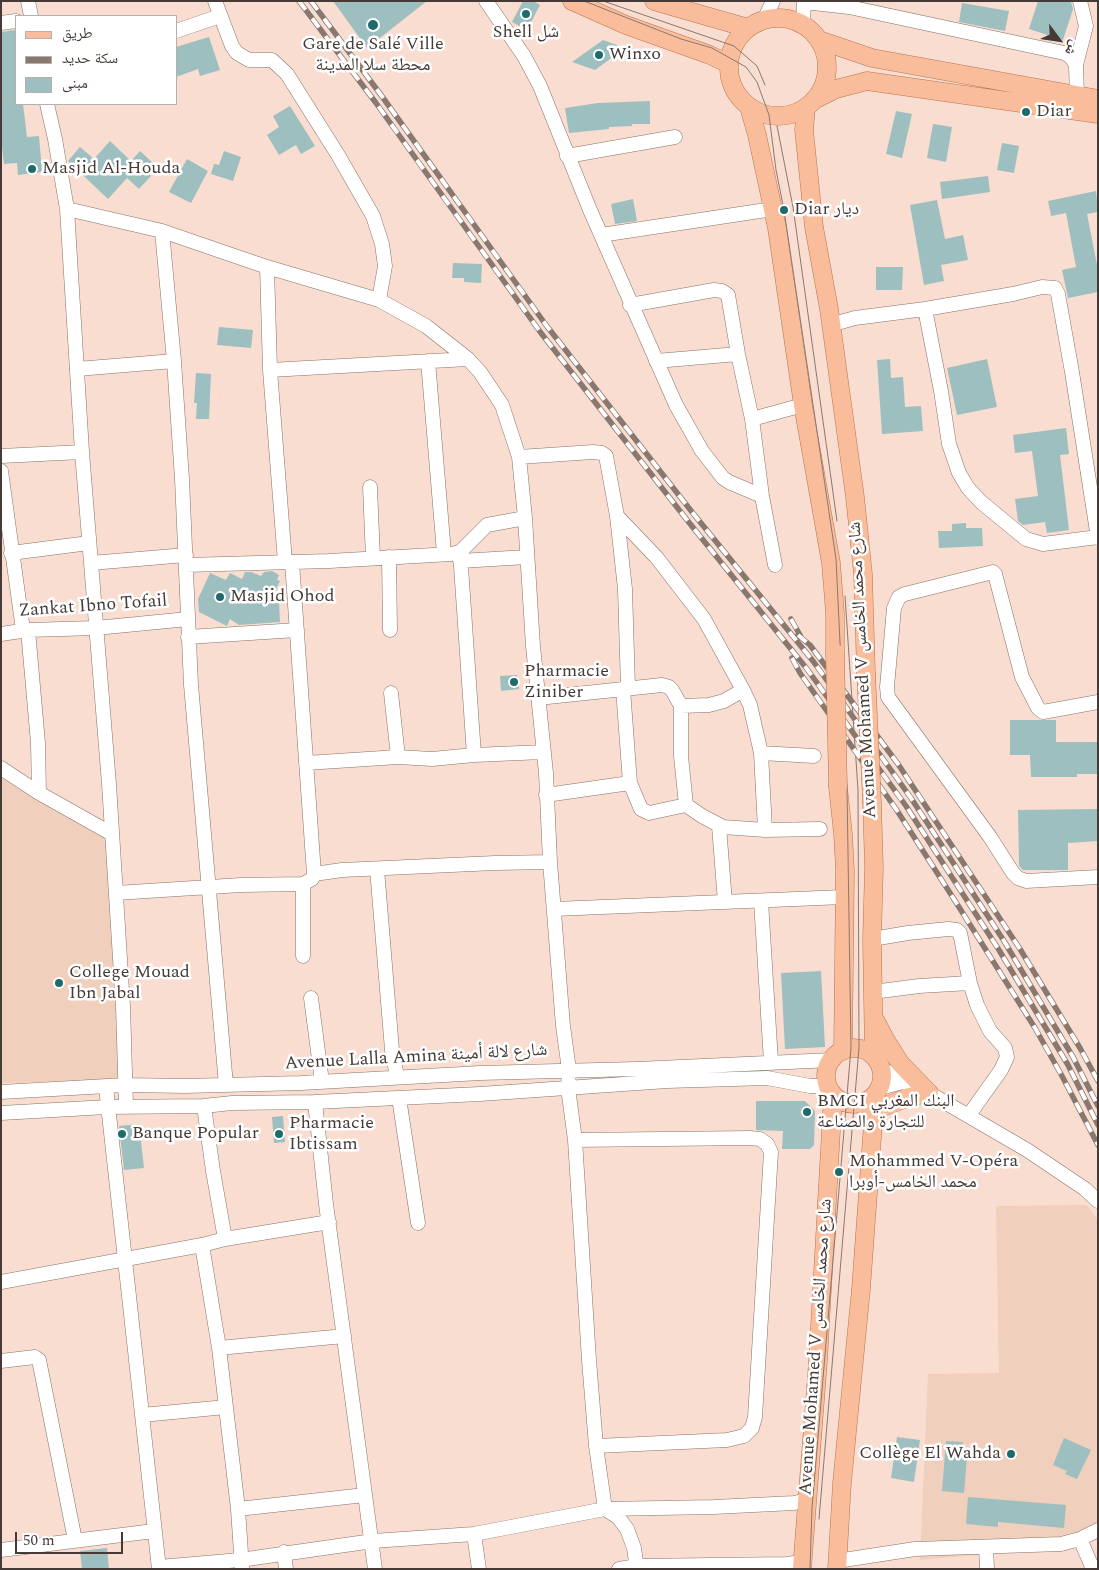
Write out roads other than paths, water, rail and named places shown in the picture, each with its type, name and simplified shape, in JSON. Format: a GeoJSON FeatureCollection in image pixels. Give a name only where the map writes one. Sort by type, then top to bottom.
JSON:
{"type":"FeatureCollection","features":[{"type":"Feature","properties":{"kind":"main road"},"geometry":{"type":"LineString","coordinates":[[572,1],[626,26],[710,55],[729,64]]}},
{"type":"Feature","properties":{"kind":"main road"},"geometry":{"type":"LineString","coordinates":[[663,3],[748,28]]}},
{"type":"Feature","properties":{"kind":"main road"},"geometry":{"type":"LineString","coordinates":[[810,104],[822,87],[827,73],[826,58],[819,40],[803,24],[791,19],[777,18],[764,20],[748,28],[734,46],[729,64],[731,83],[738,96],[749,107],[759,112],[776,116],[792,114],[836,90],[853,83],[867,81],[1098,114]]}},
{"type":"Feature","properties":{"kind":"main road"},"geometry":{"type":"LineString","coordinates":[[819,40],[872,58],[1098,99]]}},
{"type":"Feature","properties":{"kind":"main road","name":"Avenue Mohamed V شارع محمد الخامس"},"geometry":{"type":"LineString","coordinates":[[810,104],[804,130],[814,227],[829,309],[855,497],[863,574],[874,867],[873,992],[878,1062]]}},
{"type":"Feature","properties":{"kind":"main road","name":"Avenue Mohamed V شارع محمد الخامس"},"geometry":{"type":"LineString","coordinates":[[749,107],[777,228],[803,405],[831,563],[835,613],[838,787],[844,834],[844,897],[837,1055]]}},
{"type":"Feature","properties":{"kind":"main road"},"geometry":{"type":"LineString","coordinates":[[874,1018],[900,1063],[929,1094]]}},
{"type":"Feature","properties":{"kind":"main road"},"geometry":{"type":"LineString","coordinates":[[876,1098],[882,1078],[878,1062],[859,1048],[837,1055],[828,1068],[826,1077],[831,1090],[847,1104],[866,1102],[876,1098],[929,1094]]}},
{"type":"Feature","properties":{"kind":"main road","name":"Avenue Mohamed V شارع محمد الخامس"},"geometry":{"type":"LineString","coordinates":[[802,1566],[818,1361],[831,1090]]}},
{"type":"Feature","properties":{"kind":"main road","name":"Avenue Mohamed V شارع محمد الخامس"},"geometry":{"type":"LineString","coordinates":[[837,1565],[842,1482],[861,1290],[876,1098]]}},
{"type":"Feature","properties":{"kind":"street"},"geometry":{"type":"LineString","coordinates":[[28,1],[31,15]]}},
{"type":"Feature","properties":{"kind":"street"},"geometry":{"type":"LineString","coordinates":[[215,1],[237,52],[249,60],[272,60],[287,74],[374,216],[382,244],[385,266],[379,300]]}},
{"type":"Feature","properties":{"kind":"street"},"geometry":{"type":"LineString","coordinates":[[486,1],[524,56],[540,86],[567,156],[630,305],[676,405],[715,470],[728,482],[762,496]]}},
{"type":"Feature","properties":{"kind":"street"},"geometry":{"type":"LineString","coordinates":[[764,20],[773,1]]}},
{"type":"Feature","properties":{"kind":"street"},"geometry":{"type":"LineString","coordinates":[[1077,96],[1076,65],[1086,26],[1080,1]]}},
{"type":"Feature","properties":{"kind":"street"},"geometry":{"type":"LineString","coordinates":[[803,24],[804,2],[849,7],[1057,50],[1072,57],[1076,65]]}},
{"type":"Feature","properties":{"kind":"street"},"geometry":{"type":"LineString","coordinates":[[178,30],[220,16]]}},
{"type":"Feature","properties":{"kind":"street"},"geometry":{"type":"LineString","coordinates":[[1,22],[15,21]]}},
{"type":"Feature","properties":{"kind":"street"},"geometry":{"type":"LineString","coordinates":[[47,105],[55,139],[66,210],[82,452],[116,893],[123,1006],[126,1106]]}},
{"type":"Feature","properties":{"kind":"street"},"geometry":{"type":"LineString","coordinates":[[567,156],[675,137]]}},
{"type":"Feature","properties":{"kind":"street"},"geometry":{"type":"LineString","coordinates":[[601,235],[773,209]]}},
{"type":"Feature","properties":{"kind":"street"},"geometry":{"type":"LineString","coordinates":[[66,210],[162,231],[267,268],[379,300],[426,326],[468,359],[480,372],[502,405],[519,457],[525,518],[563,1026],[569,1070],[568,1088],[575,1140],[589,1360],[596,1446],[605,1509]]}},
{"type":"Feature","properties":{"kind":"street"},"geometry":{"type":"LineString","coordinates":[[162,231],[174,361],[186,560],[188,637],[202,824],[226,1086]]}},
{"type":"Feature","properties":{"kind":"street"},"geometry":{"type":"LineString","coordinates":[[116,893],[241,885],[303,884],[312,879],[314,874],[297,630],[288,562],[270,370],[267,268]]}},
{"type":"Feature","properties":{"kind":"street"},"geometry":{"type":"LineString","coordinates":[[830,325],[855,318],[925,309],[1048,286],[1056,289],[1072,372],[1098,538],[1056,544],[1036,543],[1014,531],[968,488],[959,473],[949,444],[925,309]]}},
{"type":"Feature","properties":{"kind":"street"},"geometry":{"type":"LineString","coordinates":[[630,305],[714,290],[722,291],[728,295],[752,419],[762,496],[775,565]]}},
{"type":"Feature","properties":{"kind":"street"},"geometry":{"type":"LineString","coordinates":[[656,361],[738,354]]}},
{"type":"Feature","properties":{"kind":"street"},"geometry":{"type":"LineString","coordinates":[[270,370],[468,359]]}},
{"type":"Feature","properties":{"kind":"street"},"geometry":{"type":"LineString","coordinates":[[428,360],[444,554]]}},
{"type":"Feature","properties":{"kind":"street"},"geometry":{"type":"LineString","coordinates":[[77,369],[174,361]]}},
{"type":"Feature","properties":{"kind":"street"},"geometry":{"type":"LineString","coordinates":[[752,419],[803,405]]}},
{"type":"Feature","properties":{"kind":"street"},"geometry":{"type":"LineString","coordinates":[[1,456],[82,452]]}},
{"type":"Feature","properties":{"kind":"street"},"geometry":{"type":"LineString","coordinates":[[519,457],[600,452],[604,454],[608,462],[617,516],[625,589],[626,689],[630,783],[643,812],[669,810],[686,805]]}},
{"type":"Feature","properties":{"kind":"street"},"geometry":{"type":"LineString","coordinates":[[1,470],[25,630],[38,743],[39,793]]}},
{"type":"Feature","properties":{"kind":"street"},"geometry":{"type":"LineString","coordinates":[[370,486],[373,558]]}},
{"type":"Feature","properties":{"kind":"street"},"geometry":{"type":"LineString","coordinates":[[617,516],[657,558],[704,618],[744,690],[750,705],[761,752],[765,830]]}},
{"type":"Feature","properties":{"kind":"street"},"geometry":{"type":"LineString","coordinates":[[474,755],[460,556],[487,525],[525,518]]}},
{"type":"Feature","properties":{"kind":"street"},"geometry":{"type":"LineString","coordinates":[[12,553],[89,544]]}},
{"type":"Feature","properties":{"kind":"street"},"geometry":{"type":"LineString","coordinates":[[91,563],[186,560],[288,562],[444,554],[528,557]]}},
{"type":"Feature","properties":{"kind":"street"},"geometry":{"type":"LineString","coordinates":[[389,557],[390,630]]}},
{"type":"Feature","properties":{"kind":"street"},"geometry":{"type":"LineString","coordinates":[[1098,702],[1043,712],[1038,708],[1022,677],[993,572],[899,597],[894,608],[887,687],[888,697],[990,837],[1013,873],[1018,878],[1026,881],[1098,877]]}},
{"type":"Feature","properties":{"kind":"street","name":"Zankat Ibno Tofail"},"geometry":{"type":"LineString","coordinates":[[1,634],[25,630],[96,628],[188,619]]}},
{"type":"Feature","properties":{"kind":"street"},"geometry":{"type":"LineString","coordinates":[[188,637],[297,630]]}},
{"type":"Feature","properties":{"kind":"street"},"geometry":{"type":"LineString","coordinates":[[538,698],[655,685],[669,687],[679,699],[681,706],[682,756],[686,805]]}},
{"type":"Feature","properties":{"kind":"street"},"geometry":{"type":"LineString","coordinates":[[681,706],[718,704],[744,690]]}},
{"type":"Feature","properties":{"kind":"street"},"geometry":{"type":"LineString","coordinates":[[391,693],[398,757]]}},
{"type":"Feature","properties":{"kind":"street"},"geometry":{"type":"LineString","coordinates":[[306,763],[398,757],[432,759],[543,752]]}},
{"type":"Feature","properties":{"kind":"street"},"geometry":{"type":"LineString","coordinates":[[761,752],[814,756]]}},
{"type":"Feature","properties":{"kind":"street"},"geometry":{"type":"LineString","coordinates":[[1,768],[39,793],[112,834]]}},
{"type":"Feature","properties":{"kind":"street"},"geometry":{"type":"LineString","coordinates":[[546,795],[630,783]]}},
{"type":"Feature","properties":{"kind":"street"},"geometry":{"type":"LineString","coordinates":[[686,805],[719,826],[765,830],[820,829]]}},
{"type":"Feature","properties":{"kind":"street"},"geometry":{"type":"LineString","coordinates":[[719,826],[725,902]]}},
{"type":"Feature","properties":{"kind":"street"},"geometry":{"type":"LineString","coordinates":[[314,874],[342,870],[550,862]]}},
{"type":"Feature","properties":{"kind":"street"},"geometry":{"type":"LineString","coordinates":[[377,869],[392,1050],[397,1077]]}},
{"type":"Feature","properties":{"kind":"street"},"geometry":{"type":"LineString","coordinates":[[303,884],[303,956]]}},
{"type":"Feature","properties":{"kind":"street"},"geometry":{"type":"LineString","coordinates":[[554,909],[844,897]]}},
{"type":"Feature","properties":{"kind":"street"},"geometry":{"type":"LineString","coordinates":[[761,901],[771,1062]]}},
{"type":"Feature","properties":{"kind":"street"},"geometry":{"type":"LineString","coordinates":[[872,939],[908,933],[956,930],[960,933],[970,983],[981,1016],[990,1031],[1005,1048],[1007,1057],[1001,1070],[969,1116]]}},
{"type":"Feature","properties":{"kind":"street"},"geometry":{"type":"LineString","coordinates":[[873,992],[919,986],[970,983]]}},
{"type":"Feature","properties":{"kind":"street"},"geometry":{"type":"LineString","coordinates":[[311,998],[322,1082]]}},
{"type":"Feature","properties":{"kind":"street","name":"Avenue Lalla Amina شارع لالة أمينة"},"geometry":{"type":"LineString","coordinates":[[1,1092],[106,1086],[226,1086],[397,1077],[638,1069],[771,1062],[837,1055]]}},
{"type":"Feature","properties":{"kind":"street"},"geometry":{"type":"LineString","coordinates":[[878,1062],[902,1082],[929,1094],[1027,1150],[1085,1189],[1098,1201]]}},
{"type":"Feature","properties":{"kind":"street"},"geometry":{"type":"LineString","coordinates":[[1,1113],[126,1106],[204,1106],[232,1103],[398,1098],[658,1081],[767,1078],[831,1090]]}},
{"type":"Feature","properties":{"kind":"street"},"geometry":{"type":"LineString","coordinates":[[876,1098],[902,1082]]}},
{"type":"Feature","properties":{"kind":"street"},"geometry":{"type":"LineString","coordinates":[[106,1086],[159,1568],[241,1564],[284,1552],[372,1540],[474,1534],[605,1509],[794,1503],[807,1500]]}},
{"type":"Feature","properties":{"kind":"street"},"geometry":{"type":"LineString","coordinates":[[398,1098],[418,1223]]}},
{"type":"Feature","properties":{"kind":"street"},"geometry":{"type":"LineString","coordinates":[[315,1102],[375,1569]]}},
{"type":"Feature","properties":{"kind":"street"},"geometry":{"type":"LineString","coordinates":[[204,1106],[225,1239]]}},
{"type":"Feature","properties":{"kind":"street"},"geometry":{"type":"LineString","coordinates":[[575,1140],[750,1138],[760,1139],[767,1144],[771,1152],[755,1417],[752,1428],[744,1436],[727,1440],[596,1446]]}},
{"type":"Feature","properties":{"kind":"street"},"geometry":{"type":"LineString","coordinates":[[1,1282],[202,1245],[225,1239],[329,1222]]}},
{"type":"Feature","properties":{"kind":"street"},"geometry":{"type":"LineString","coordinates":[[202,1245],[219,1348],[238,1509],[241,1564]]}},
{"type":"Feature","properties":{"kind":"street"},"geometry":{"type":"LineString","coordinates":[[219,1348],[344,1336]]}},
{"type":"Feature","properties":{"kind":"street"},"geometry":{"type":"LineString","coordinates":[[1,1361],[35,1357],[39,1360],[75,1540]]}},
{"type":"Feature","properties":{"kind":"street"},"geometry":{"type":"LineString","coordinates":[[142,1415],[226,1407]]}},
{"type":"Feature","properties":{"kind":"street"},"geometry":{"type":"LineString","coordinates":[[238,1509],[365,1495]]}},
{"type":"Feature","properties":{"kind":"street"},"geometry":{"type":"LineString","coordinates":[[605,1509],[618,1517],[627,1529],[634,1548],[637,1567]]}},
{"type":"Feature","properties":{"kind":"street"},"geometry":{"type":"LineString","coordinates":[[837,1565],[915,1549],[1054,1545],[1080,1539],[1098,1530]]}},
{"type":"Feature","properties":{"kind":"street"},"geometry":{"type":"LineString","coordinates":[[1,1550],[154,1531]]}},
{"type":"Feature","properties":{"kind":"street"},"geometry":{"type":"LineString","coordinates":[[474,1534],[479,1569]]}},
{"type":"Feature","properties":{"kind":"street"},"geometry":{"type":"LineString","coordinates":[[1080,1539],[1093,1569]]}},
{"type":"Feature","properties":{"kind":"street"},"geometry":{"type":"LineString","coordinates":[[986,1547],[987,1569]]}},
{"type":"Feature","properties":{"kind":"street"},"geometry":{"type":"LineString","coordinates":[[284,1552],[286,1569]]}},
{"type":"Feature","properties":{"kind":"street"},"geometry":{"type":"LineString","coordinates":[[619,1569],[788,1564],[802,1566]]}},
{"type":"Feature","properties":{"kind":"tram line"},"geometry":{"type":"LineString","coordinates":[[584,1],[681,39],[712,48],[746,67],[757,82],[769,115],[836,559],[847,789],[851,1048],[812,1508],[810,1569]]}},
{"type":"Feature","properties":{"kind":"tram line"},"geometry":{"type":"LineString","coordinates":[[603,1],[734,46],[757,66],[765,85]]}},
{"type":"Feature","properties":{"kind":"tram line"},"geometry":{"type":"LineString","coordinates":[[777,126],[793,207],[837,521]]}},
{"type":"Feature","properties":{"kind":"tram line"},"geometry":{"type":"LineString","coordinates":[[819,1519],[859,1048],[858,790],[845,596]]}},
{"type":"Feature","properties":{"kind":"railway"},"geometry":{"type":"LineString","coordinates":[[299,1],[376,103],[541,333],[687,520],[807,669],[906,806],[999,950],[1068,1065],[1098,1125]]}},
{"type":"Feature","properties":{"kind":"railway"},"geometry":{"type":"LineString","coordinates":[[311,1],[546,325],[692,512],[813,661],[911,798],[1004,941],[1073,1057],[1098,1106]]}},
{"type":"Feature","properties":{"kind":"railway"},"geometry":{"type":"LineString","coordinates":[[791,619],[801,637]]}},
{"type":"Feature","properties":{"kind":"railway"},"geometry":{"type":"LineString","coordinates":[[798,635],[810,645],[898,764],[1020,949],[1098,1081]]}},
{"type":"Feature","properties":{"kind":"railway"},"geometry":{"type":"LineString","coordinates":[[792,658],[800,673],[896,809],[1035,1028],[1098,1145]]}},
{"type":"Feature","properties":{"kind":"place","name":"Shell شل"},"geometry":{"type":"Point","coordinates":[526,14]}},
{"type":"Feature","properties":{"kind":"place","name":"Gare de Salé Ville محطة سلا المدينة"},"geometry":{"type":"Point","coordinates":[373,25]}},
{"type":"Feature","properties":{"kind":"place","name":"Winxo"},"geometry":{"type":"Point","coordinates":[599,55]}},
{"type":"Feature","properties":{"kind":"place","name":"Diar"},"geometry":{"type":"Point","coordinates":[1026,112]}},
{"type":"Feature","properties":{"kind":"place","name":"Masjid Al-Houda"},"geometry":{"type":"Point","coordinates":[32,169]}},
{"type":"Feature","properties":{"kind":"place","name":"Diar ديار"},"geometry":{"type":"Point","coordinates":[784,210]}},
{"type":"Feature","properties":{"kind":"place","name":"Masjid Ohod"},"geometry":{"type":"Point","coordinates":[220,597]}},
{"type":"Feature","properties":{"kind":"place","name":"Pharmacie Ziniber"},"geometry":{"type":"Point","coordinates":[514,682]}},
{"type":"Feature","properties":{"kind":"place","name":"College Mouad Ibn Jabal"},"geometry":{"type":"Point","coordinates":[59,983]}},
{"type":"Feature","properties":{"kind":"place","name":"BMCI البنك المغربي للتجارة والصناعة"},"geometry":{"type":"Point","coordinates":[807,1112]}},
{"type":"Feature","properties":{"kind":"place","name":"Banque Popular"},"geometry":{"type":"Point","coordinates":[122,1134]}},
{"type":"Feature","properties":{"kind":"place","name":"Pharmacie Ibtissam"},"geometry":{"type":"Point","coordinates":[279,1134]}},
{"type":"Feature","properties":{"kind":"place","name":"Mohammed V-Opéra محمد الخامس-أوبرا"},"geometry":{"type":"Point","coordinates":[839,1172]}},
{"type":"Feature","properties":{"kind":"place","name":"Collège El Wahda"},"geometry":{"type":"Point","coordinates":[1011,1454]}}]}
